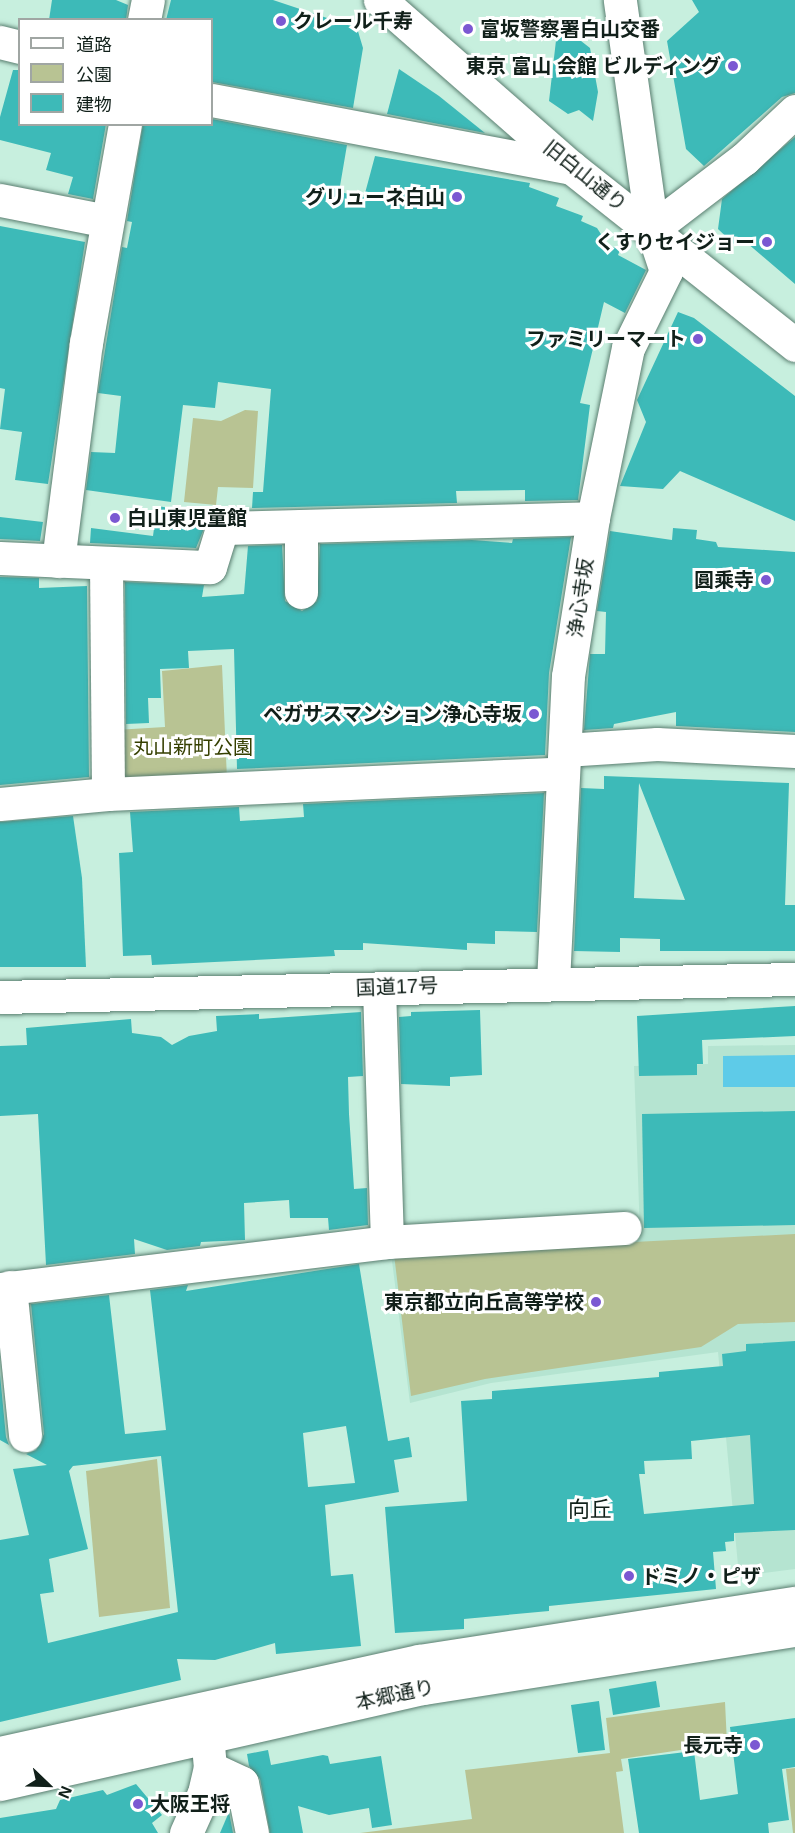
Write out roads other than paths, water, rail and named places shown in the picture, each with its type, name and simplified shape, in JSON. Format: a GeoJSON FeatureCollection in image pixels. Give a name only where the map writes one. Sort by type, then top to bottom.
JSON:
{"type":"FeatureCollection","features":[{"type":"Feature","properties":{"kind":"main road"},"geometry":{"type":"LineString","coordinates":[[144,18],[148,0]]}},
{"type":"Feature","properties":{"kind":"main road","name":"旧白山通り"},"geometry":{"type":"LineString","coordinates":[[380,0],[572,168],[652,229],[795,345]]}},
{"type":"Feature","properties":{"kind":"main road","name":"浄心寺坂"},"geometry":{"type":"LineString","coordinates":[[553,982],[568,676],[593,518],[628,348],[666,271],[652,229],[620,0]]}},
{"type":"Feature","properties":{"kind":"main road"},"geometry":{"type":"LineString","coordinates":[[0,42],[18,46]]}},
{"type":"Feature","properties":{"kind":"main road"},"geometry":{"type":"LineString","coordinates":[[213,100],[572,168]]}},
{"type":"Feature","properties":{"kind":"main road"},"geometry":{"type":"LineString","coordinates":[[652,229],[744,159],[795,111]]}},
{"type":"Feature","properties":{"kind":"main road"},"geometry":{"type":"LineString","coordinates":[[58,561],[106,221],[125,126]]}},
{"type":"Feature","properties":{"kind":"main road"},"geometry":{"type":"LineString","coordinates":[[0,200],[106,221]]}},
{"type":"Feature","properties":{"kind":"main road"},"geometry":{"type":"LineString","coordinates":[[0,558],[210,567],[222,528],[593,518]]}},
{"type":"Feature","properties":{"kind":"main road"},"geometry":{"type":"LineString","coordinates":[[301,526],[301,592]]}},
{"type":"Feature","properties":{"kind":"main road"},"geometry":{"type":"LineString","coordinates":[[106,563],[108,794]]}},
{"type":"Feature","properties":{"kind":"main road"},"geometry":{"type":"LineString","coordinates":[[0,804],[108,794],[564,762],[657,744],[795,751]]}},
{"type":"Feature","properties":{"kind":"main road","name":"国道17号"},"geometry":{"type":"LineString","coordinates":[[0,997],[553,982],[795,979]]}},
{"type":"Feature","properties":{"kind":"main road"},"geometry":{"type":"LineString","coordinates":[[379,987],[387,1242]]}},
{"type":"Feature","properties":{"kind":"main road"},"geometry":{"type":"LineString","coordinates":[[25,1435],[5,1288],[387,1242],[625,1228]]}},
{"type":"Feature","properties":{"kind":"main road","name":"本郷通り"},"geometry":{"type":"LineString","coordinates":[[0,1784],[419,1661],[795,1603]]}},
{"type":"Feature","properties":{"kind":"main road","name":"本郷通り"},"geometry":{"type":"LineString","coordinates":[[0,1753],[795,1630]]}},
{"type":"Feature","properties":{"kind":"main road"},"geometry":{"type":"LineString","coordinates":[[186,1833],[204,1793],[210,1768],[205,1722]]}},
{"type":"Feature","properties":{"kind":"main road"},"geometry":{"type":"LineString","coordinates":[[210,1768],[242,1783],[252,1833]]}},
{"type":"Feature","properties":{"kind":"water"},"geometry":{"type":"Polygon","coordinates":[[[795,1055],[795,1087],[723,1087],[723,1056],[795,1055]]]}},
{"type":"Feature","properties":{"kind":"place","name":"クレール千寿"},"geometry":{"type":"Point","coordinates":[281,21]}},
{"type":"Feature","properties":{"kind":"place","name":"富坂警察署白山交番"},"geometry":{"type":"Point","coordinates":[468,29]}},
{"type":"Feature","properties":{"kind":"place","name":"東京 富山 会館 ビルディング"},"geometry":{"type":"Point","coordinates":[733,66]}},
{"type":"Feature","properties":{"kind":"place","name":"グリューネ白山"},"geometry":{"type":"Point","coordinates":[457,197]}},
{"type":"Feature","properties":{"kind":"place","name":"くすりセイジョー"},"geometry":{"type":"Point","coordinates":[767,242]}},
{"type":"Feature","properties":{"kind":"place","name":"ファミリーマート"},"geometry":{"type":"Point","coordinates":[698,339]}},
{"type":"Feature","properties":{"kind":"place","name":"白山東児童館"},"geometry":{"type":"Point","coordinates":[115,518]}},
{"type":"Feature","properties":{"kind":"place","name":"圓乘寺"},"geometry":{"type":"Point","coordinates":[766,580]}},
{"type":"Feature","properties":{"kind":"place","name":"ペガサスマンション浄心寺坂"},"geometry":{"type":"Point","coordinates":[534,714]}},
{"type":"Feature","properties":{"kind":"place","name":"東京都立向丘高等学校"},"geometry":{"type":"Point","coordinates":[596,1302]}},
{"type":"Feature","properties":{"kind":"place","name":"ドミノ・ピザ"},"geometry":{"type":"Point","coordinates":[629,1576]}},
{"type":"Feature","properties":{"kind":"place","name":"長元寺"},"geometry":{"type":"Point","coordinates":[755,1745]}},
{"type":"Feature","properties":{"kind":"place","name":"大阪王将"},"geometry":{"type":"Point","coordinates":[138,1804]}},
{"type":"Feature","properties":{"kind":"district","name":"向丘"},"geometry":{"type":"Point","coordinates":[590,1510]}},
{"type":"Feature","properties":{"kind":"park label","name":"丸山新町公園"},"geometry":{"type":"Point","coordinates":[193,747]}}]}
